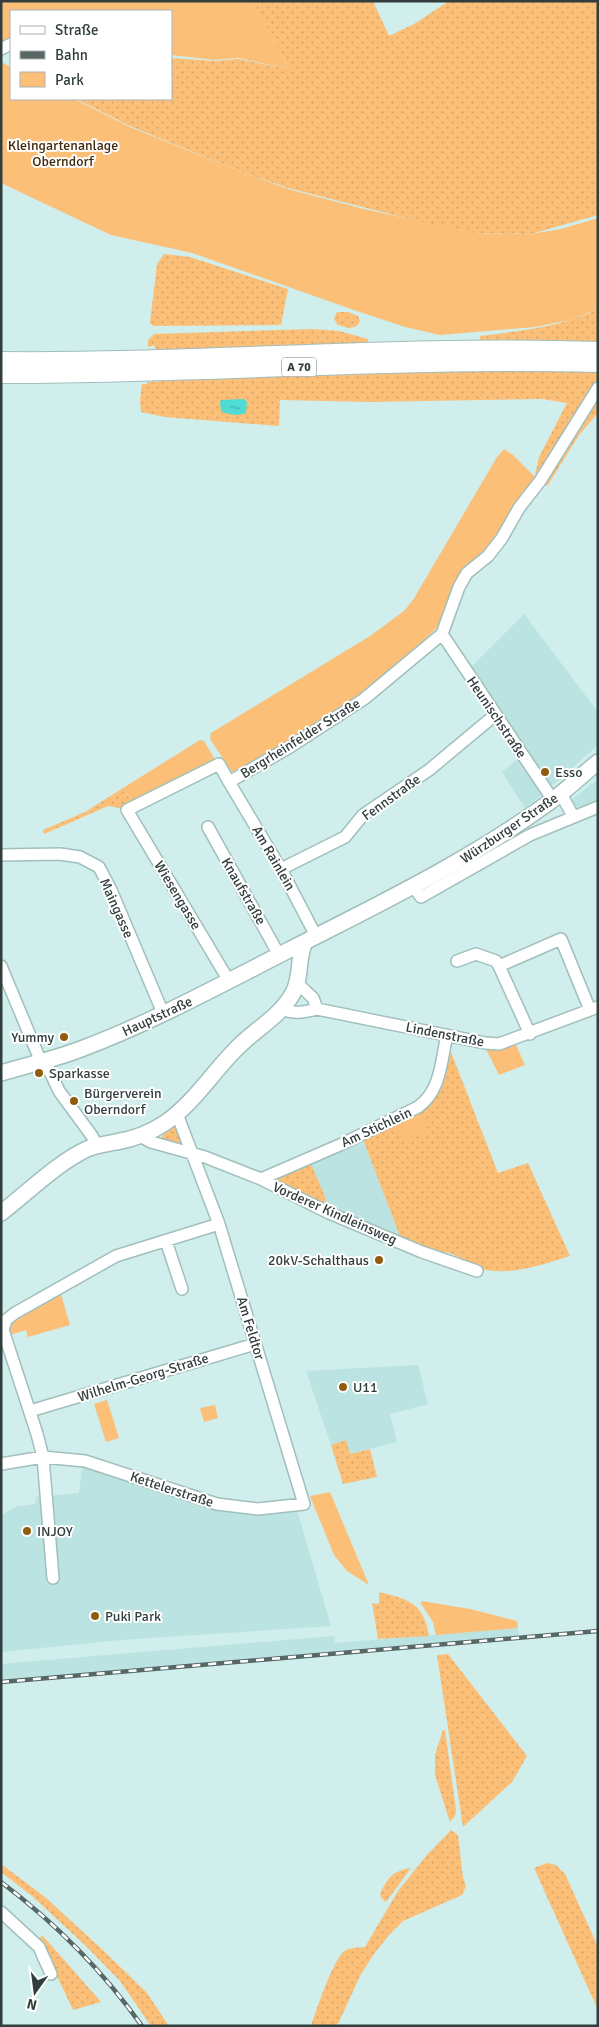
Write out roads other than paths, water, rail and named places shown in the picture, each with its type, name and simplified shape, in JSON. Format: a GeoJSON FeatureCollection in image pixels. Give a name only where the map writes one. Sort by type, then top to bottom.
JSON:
{"type":"FeatureCollection","features":[{"type":"Feature","properties":{"kind":"highway","name":"A 70"},"geometry":{"type":"LineString","coordinates":[[1,361],[85,361],[457,350],[598,351]]}},
{"type":"Feature","properties":{"kind":"highway","name":"A 70"},"geometry":{"type":"LineString","coordinates":[[1,374],[85,374],[442,363],[598,364]]}},
{"type":"Feature","properties":{"kind":"main road","name":"Würzburger Straße"},"geometry":{"type":"LineString","coordinates":[[311,939],[414,887],[475,852],[557,797],[598,762]]}},
{"type":"Feature","properties":{"kind":"main road","name":"Hauptstraße"},"geometry":{"type":"LineString","coordinates":[[1,1073],[87,1047],[163,1013],[311,939]]}},
{"type":"Feature","properties":{"kind":"main road"},"geometry":{"type":"LineString","coordinates":[[7,1208],[66,1162],[97,1146],[140,1136],[159,1127],[176,1114],[204,1086],[236,1048],[281,1008],[292,995],[297,982],[301,951],[311,939]]}},
{"type":"Feature","properties":{"kind":"main road"},"geometry":{"type":"LineString","coordinates":[[275,957],[286,966],[297,982]]}},
{"type":"Feature","properties":{"kind":"street"},"geometry":{"type":"LineString","coordinates":[[442,634],[459,587],[466,574],[488,556],[502,538],[519,508],[540,481],[597,389]]}},
{"type":"Feature","properties":{"kind":"street","name":"Heunischstraße"},"geometry":{"type":"LineString","coordinates":[[442,634],[495,715],[557,797],[574,816]]}},
{"type":"Feature","properties":{"kind":"street","name":"Bergrheinfelder Straße"},"geometry":{"type":"LineString","coordinates":[[127,810],[219,764],[229,782],[290,747],[364,699],[442,634]]}},
{"type":"Feature","properties":{"kind":"street","name":"Fennstraße"},"geometry":{"type":"LineString","coordinates":[[281,869],[345,837],[364,815],[429,770],[495,715]]}},
{"type":"Feature","properties":{"kind":"street","name":"Am Rainlein"},"geometry":{"type":"LineString","coordinates":[[229,782],[281,869],[311,939]]}},
{"type":"Feature","properties":{"kind":"street"},"geometry":{"type":"LineString","coordinates":[[574,816],[598,807]]}},
{"type":"Feature","properties":{"kind":"street","name":"Wiesengasse"},"geometry":{"type":"LineString","coordinates":[[127,810],[229,981]]}},
{"type":"Feature","properties":{"kind":"street","name":"Würzburger Straße"},"geometry":{"type":"LineString","coordinates":[[414,887],[421,898],[530,835],[574,816]]}},
{"type":"Feature","properties":{"kind":"street","name":"Knaufstraße"},"geometry":{"type":"LineString","coordinates":[[208,827],[275,957]]}},
{"type":"Feature","properties":{"kind":"street","name":"Maingasse"},"geometry":{"type":"LineString","coordinates":[[1,855],[60,854],[80,857],[98,867],[111,890],[163,1013]]}},
{"type":"Feature","properties":{"kind":"street"},"geometry":{"type":"LineString","coordinates":[[499,966],[561,939],[594,1008]]}},
{"type":"Feature","properties":{"kind":"street"},"geometry":{"type":"LineString","coordinates":[[457,961],[476,954],[496,961],[530,1034]]}},
{"type":"Feature","properties":{"kind":"street"},"geometry":{"type":"LineString","coordinates":[[1,966],[43,1061],[59,1091],[92,1136],[97,1146]]}},
{"type":"Feature","properties":{"kind":"street"},"geometry":{"type":"LineString","coordinates":[[297,982],[313,998],[317,1009]]}},
{"type":"Feature","properties":{"kind":"street","name":"Lindenstraße"},"geometry":{"type":"LineString","coordinates":[[281,1008],[286,1011],[302,1013],[317,1009],[485,1043],[499,1044],[530,1034],[594,1008]]}},
{"type":"Feature","properties":{"kind":"street","name":"Am Stichlein"},"geometry":{"type":"LineString","coordinates":[[261,1179],[358,1136],[426,1102],[435,1088],[447,1035]]}},
{"type":"Feature","properties":{"kind":"street","name":"Am Feldtor"},"geometry":{"type":"LineString","coordinates":[[176,1114],[193,1153],[219,1224],[304,1504]]}},
{"type":"Feature","properties":{"kind":"street"},"geometry":{"type":"LineString","coordinates":[[140,1136],[151,1142],[193,1153]]}},
{"type":"Feature","properties":{"kind":"street","name":"Vorderer Kindleinsweg"},"geometry":{"type":"LineString","coordinates":[[193,1153],[261,1179],[329,1213],[422,1252],[477,1271]]}},
{"type":"Feature","properties":{"kind":"street"},"geometry":{"type":"LineString","coordinates":[[53,1578],[42,1458],[30,1411],[2,1330],[6,1320],[104,1261],[219,1224]]}},
{"type":"Feature","properties":{"kind":"street"},"geometry":{"type":"LineString","coordinates":[[166,1241],[182,1289]]}},
{"type":"Feature","properties":{"kind":"street","name":"Wilhelm-Georg-Straße"},"geometry":{"type":"LineString","coordinates":[[30,1411],[255,1344]]}},
{"type":"Feature","properties":{"kind":"street","name":"Kettelerstraße"},"geometry":{"type":"LineString","coordinates":[[1,1464],[60,1457],[85,1461],[198,1499],[228,1506],[266,1509],[304,1504]]}},
{"type":"Feature","properties":{"kind":"street"},"geometry":{"type":"LineString","coordinates":[[1,1912],[39,1947],[51,1974]]}},
{"type":"Feature","properties":{"kind":"water"},"geometry":{"type":"Polygon","coordinates":[[[244,399],[247,402],[246,413],[233,415],[221,411],[221,400],[244,399]]]}},
{"type":"Feature","properties":{"kind":"railway"},"geometry":{"type":"LineString","coordinates":[[1,1682],[598,1631]]}},
{"type":"Feature","properties":{"kind":"railway"},"geometry":{"type":"LineString","coordinates":[[1,1882],[21,1897],[77,1948],[111,1986],[142,2026]]}},
{"type":"Feature","properties":{"kind":"place","name":"Esso"},"geometry":{"type":"Point","coordinates":[545,772]}},
{"type":"Feature","properties":{"kind":"place","name":"Yummy"},"geometry":{"type":"Point","coordinates":[64,1037]}},
{"type":"Feature","properties":{"kind":"place","name":"Sparkasse"},"geometry":{"type":"Point","coordinates":[39,1073]}},
{"type":"Feature","properties":{"kind":"place","name":"Bürgerverein Oberndorf"},"geometry":{"type":"Point","coordinates":[74,1101]}},
{"type":"Feature","properties":{"kind":"place","name":"20kV-Schalthaus"},"geometry":{"type":"Point","coordinates":[379,1260]}},
{"type":"Feature","properties":{"kind":"place","name":"U11"},"geometry":{"type":"Point","coordinates":[343,1387]}},
{"type":"Feature","properties":{"kind":"place","name":"INJOY"},"geometry":{"type":"Point","coordinates":[27,1531]}},
{"type":"Feature","properties":{"kind":"place","name":"Puki Park"},"geometry":{"type":"Point","coordinates":[95,1616]}},
{"type":"Feature","properties":{"kind":"park label","name":"Kleingartenanlage Oberndorf"},"geometry":{"type":"Point","coordinates":[63,154]}}]}
